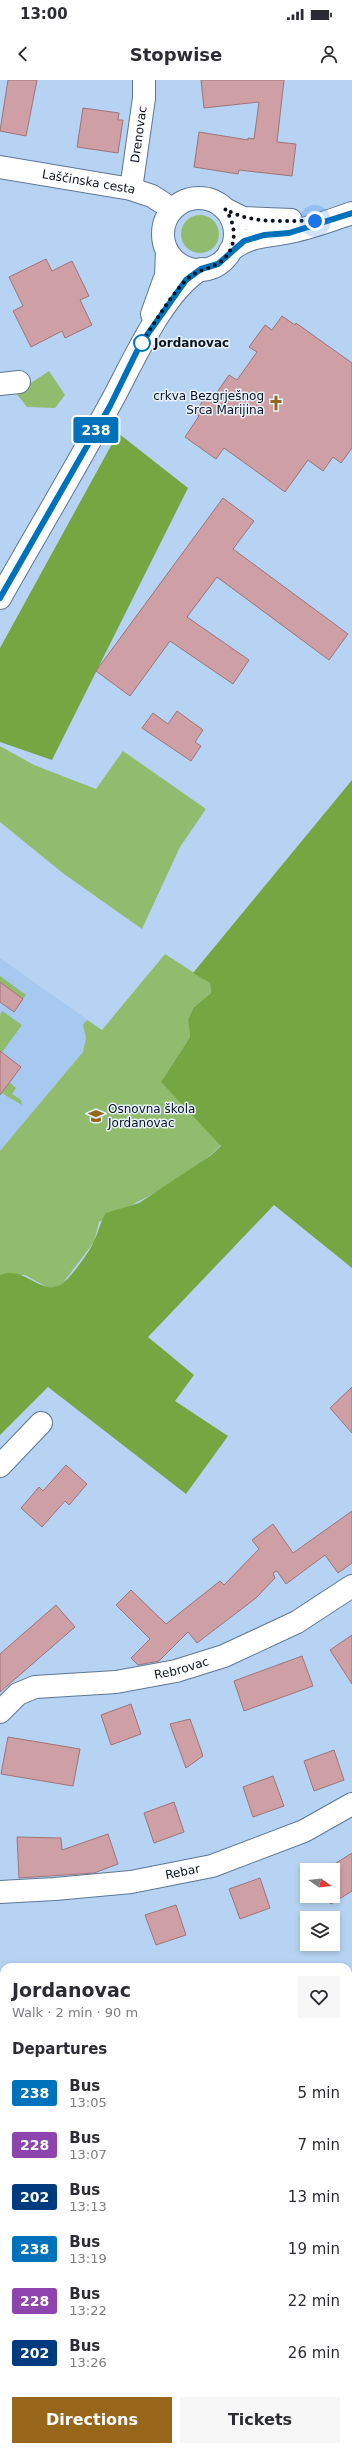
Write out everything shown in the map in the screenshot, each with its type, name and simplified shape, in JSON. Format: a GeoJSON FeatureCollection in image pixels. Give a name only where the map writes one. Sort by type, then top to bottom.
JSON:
{"type":"FeatureCollection","features":[{"type":"Feature","properties":{"kind":"main road","name":"Drenovac"},"geometry":{"type":"LineString","coordinates":[[130,188],[144,98],[144,80]]}},
{"type":"Feature","properties":{"kind":"main road","name":"Laščinska cesta"},"geometry":{"type":"LineString","coordinates":[[0,168],[130,188],[152,196],[172,209]]}},
{"type":"Feature","properties":{"kind":"main road"},"geometry":{"type":"LineString","coordinates":[[0,598],[110,406],[140,345],[166,275],[168,251],[163,232],[164,223],[172,209],[185,200],[195,198],[214,201],[225,209],[243,218],[263,220],[328,221]]}},
{"type":"Feature","properties":{"kind":"main road"},"geometry":{"type":"LineString","coordinates":[[225,209],[233,223],[234,232],[230,251]]}},
{"type":"Feature","properties":{"kind":"main road"},"geometry":{"type":"LineString","coordinates":[[140,345],[186,280],[201,269],[218,264],[230,251],[244,241],[253,238],[289,233],[352,213]]}},
{"type":"Feature","properties":{"kind":"main road"},"geometry":{"type":"LineString","coordinates":[[168,251],[183,266],[201,269]]}},
{"type":"Feature","properties":{"kind":"main road"},"geometry":{"type":"LineString","coordinates":[[0,1466],[41,1423]]}},
{"type":"Feature","properties":{"kind":"main road","name":"Rebrovac"},"geometry":{"type":"LineString","coordinates":[[0,1712],[18,1694],[35,1688],[116,1682],[176,1671],[224,1656],[297,1622],[352,1586]]}},
{"type":"Feature","properties":{"kind":"main road","name":"Rebar"},"geometry":{"type":"LineString","coordinates":[[0,1892],[131,1882],[212,1866],[304,1831],[352,1804]]}},
{"type":"Feature","properties":{"kind":"shaded area","name":"Osnovna škola Jordanovac"},"geometry":{"type":"Polygon","coordinates":[[[0,958],[102,1030],[161,1082],[221,1145],[0,1275],[0,958]]]}},
{"type":"Feature","properties":{"kind":"green space"},"geometry":{"type":"Polygon","coordinates":[[[200,215],[213,221],[219,234],[213,247],[200,253],[187,247],[181,234],[187,221],[200,215]]]}},
{"type":"Feature","properties":{"kind":"green space"},"geometry":{"type":"Polygon","coordinates":[[[49,371],[65,395],[55,408],[27,407],[16,393],[49,371]]]}},
{"type":"Feature","properties":{"kind":"green space"},"geometry":{"type":"Polygon","coordinates":[[[118,433],[188,488],[52,760],[0,742],[0,648],[118,433]]]}},
{"type":"Feature","properties":{"kind":"green space"},"geometry":{"type":"Polygon","coordinates":[[[0,746],[34,765],[96,789],[123,751],[206,809],[180,847],[142,929],[64,874],[0,822],[0,746]]]}},
{"type":"Feature","properties":{"kind":"green space"},"geometry":{"type":"Polygon","coordinates":[[[352,780],[352,1268],[274,1205],[148,1337],[194,1375],[175,1401],[228,1436],[186,1494],[48,1387],[0,1435],[0,1275],[7,1273],[19,1274],[51,1287],[61,1284],[67,1280],[89,1251],[106,1213],[139,1203],[210,1156],[221,1146],[161,1082],[190,1037],[188,1019],[194,1007],[211,993],[210,983],[193,973],[352,780]]]}},
{"type":"Feature","properties":{"kind":"green space","name":"Osnovna škola Jordanovac"},"geometry":{"type":"Polygon","coordinates":[[[165,954],[210,983],[211,993],[194,1007],[188,1019],[190,1037],[161,1082],[221,1145],[179,1179],[99,1222],[94,1242],[63,1283],[54,1288],[47,1287],[25,1275],[0,1275],[0,1151],[83,1052],[86,1038],[83,1025],[87,1020],[102,1030],[165,954]]]}},
{"type":"Feature","properties":{"kind":"green space"},"geometry":{"type":"Polygon","coordinates":[[[0,976],[26,995],[23,999],[0,982],[0,976]]]}},
{"type":"Feature","properties":{"kind":"green space"},"geometry":{"type":"Polygon","coordinates":[[[2,1011],[22,1025],[0,1055],[0,1015],[2,1011]]]}},
{"type":"Feature","properties":{"kind":"green space"},"geometry":{"type":"Polygon","coordinates":[[[0,1074],[16,1088],[12,1094],[21,1100],[22,1105],[0,1092],[0,1074]]]}},
{"type":"Feature","properties":{"kind":"building"},"geometry":{"type":"Polygon","coordinates":[[[8,80],[37,80],[26,136],[0,131],[8,80]]]}},
{"type":"Feature","properties":{"kind":"building"},"geometry":{"type":"Polygon","coordinates":[[[201,80],[284,80],[277,142],[296,144],[292,176],[239,170],[238,174],[194,167],[199,132],[248,140],[248,138],[254,139],[259,102],[204,108],[201,80]]]}},
{"type":"Feature","properties":{"kind":"building"},"geometry":{"type":"Polygon","coordinates":[[[83,108],[119,113],[118,120],[123,120],[118,153],[77,147],[83,108]]]}},
{"type":"Feature","properties":{"kind":"building"},"geometry":{"type":"Polygon","coordinates":[[[46,259],[52,271],[72,261],[89,296],[80,300],[92,325],[65,338],[62,331],[31,347],[13,311],[23,306],[9,277],[46,259]]]}},
{"type":"Feature","properties":{"kind":"building","name":"crkva Bezgrješnog Srca Marijina"},"geometry":{"type":"Polygon","coordinates":[[[282,316],[295,325],[296,323],[352,363],[352,448],[341,463],[333,457],[323,471],[308,460],[285,492],[224,448],[216,459],[185,437],[199,416],[194,413],[208,394],[213,398],[229,375],[237,380],[257,352],[249,347],[265,325],[272,330],[282,316]]]}},
{"type":"Feature","properties":{"kind":"building"},"geometry":{"type":"Polygon","coordinates":[[[223,498],[254,521],[233,549],[348,634],[329,660],[217,577],[187,617],[249,660],[233,684],[170,641],[130,696],[96,671],[223,498]]]}},
{"type":"Feature","properties":{"kind":"building"},"geometry":{"type":"Polygon","coordinates":[[[177,711],[203,730],[195,742],[201,746],[191,761],[142,728],[153,713],[168,724],[177,711]]]}},
{"type":"Feature","properties":{"kind":"building"},"geometry":{"type":"Polygon","coordinates":[[[0,982],[23,999],[14,1012],[0,1002],[0,982]]]}},
{"type":"Feature","properties":{"kind":"building"},"geometry":{"type":"Polygon","coordinates":[[[0,1051],[21,1067],[0,1095],[0,1051]]]}},
{"type":"Feature","properties":{"kind":"building"},"geometry":{"type":"Polygon","coordinates":[[[352,1387],[352,1433],[330,1408],[352,1387]]]}},
{"type":"Feature","properties":{"kind":"building"},"geometry":{"type":"Polygon","coordinates":[[[66,1465],[87,1484],[69,1505],[65,1501],[42,1527],[21,1508],[39,1487],[43,1491],[66,1465]]]}},
{"type":"Feature","properties":{"kind":"building"},"geometry":{"type":"Polygon","coordinates":[[[352,1511],[352,1563],[338,1573],[325,1555],[286,1584],[277,1571],[273,1573],[275,1578],[256,1598],[197,1643],[188,1632],[159,1661],[138,1665],[131,1658],[150,1639],[116,1605],[131,1590],[166,1624],[220,1581],[224,1585],[259,1549],[252,1540],[273,1524],[293,1553],[352,1511]]]}},
{"type":"Feature","properties":{"kind":"building"},"geometry":{"type":"Polygon","coordinates":[[[56,1605],[75,1627],[0,1692],[0,1654],[56,1605]]]}},
{"type":"Feature","properties":{"kind":"building"},"geometry":{"type":"Polygon","coordinates":[[[352,1635],[352,1684],[330,1650],[352,1635]]]}},
{"type":"Feature","properties":{"kind":"building"},"geometry":{"type":"Polygon","coordinates":[[[302,1656],[313,1686],[244,1711],[234,1681],[302,1656]]]}},
{"type":"Feature","properties":{"kind":"building"},"geometry":{"type":"Polygon","coordinates":[[[131,1704],[141,1734],[111,1745],[101,1715],[131,1704]]]}},
{"type":"Feature","properties":{"kind":"building"},"geometry":{"type":"Polygon","coordinates":[[[190,1719],[203,1756],[186,1768],[170,1724],[190,1719]]]}},
{"type":"Feature","properties":{"kind":"building"},"geometry":{"type":"Polygon","coordinates":[[[8,1737],[80,1749],[73,1786],[1,1774],[8,1737]]]}},
{"type":"Feature","properties":{"kind":"building"},"geometry":{"type":"Polygon","coordinates":[[[334,1750],[344,1780],[314,1791],[304,1761],[334,1750]]]}},
{"type":"Feature","properties":{"kind":"building"},"geometry":{"type":"Polygon","coordinates":[[[273,1776],[284,1806],[253,1817],[243,1787],[273,1776]]]}},
{"type":"Feature","properties":{"kind":"building"},"geometry":{"type":"Polygon","coordinates":[[[174,1802],[184,1832],[154,1843],[144,1813],[174,1802]]]}},
{"type":"Feature","properties":{"kind":"building"},"geometry":{"type":"Polygon","coordinates":[[[108,1834],[118,1864],[94,1873],[19,1878],[17,1837],[61,1838],[62,1850],[108,1834]]]}},
{"type":"Feature","properties":{"kind":"building"},"geometry":{"type":"Polygon","coordinates":[[[352,1853],[352,1891],[340,1898],[340,1863],[336,1863],[352,1853]]]}},
{"type":"Feature","properties":{"kind":"building"},"geometry":{"type":"Polygon","coordinates":[[[260,1878],[270,1908],[240,1919],[229,1889],[260,1878]]]}},
{"type":"Feature","properties":{"kind":"building"},"geometry":{"type":"Polygon","coordinates":[[[176,1905],[186,1935],[156,1945],[145,1915],[176,1905]]]}},
{"type":"Feature","properties":{"kind":"bus line","name":"238"},"geometry":{"type":"LineString","coordinates":[[0,598],[110,406],[140,345],[186,280],[201,269],[209,268],[218,264],[230,251],[244,241],[264,235],[289,233],[352,213]]}},
{"type":"Feature","properties":{"kind":"place","name":"Jordanovac"},"geometry":{"type":"Point","coordinates":[142,343]}},
{"type":"Feature","properties":{"kind":"place","name":"crkva Bezgrješnog Srca Marijina"},"geometry":{"type":"Point","coordinates":[276,403]}},
{"type":"Feature","properties":{"kind":"place","name":"Osnovna škola Jordanovac"},"geometry":{"type":"Point","coordinates":[96,1116]}},
{"type":"Feature","properties":{"kind":"route"},"geometry":{"type":"LineString","coordinates":[[142,343],[140,345],[186,280],[201,269],[209,268],[218,264],[230,251],[234,242],[233,223],[225,209],[234,215],[243,218],[315,221]]}}]}
